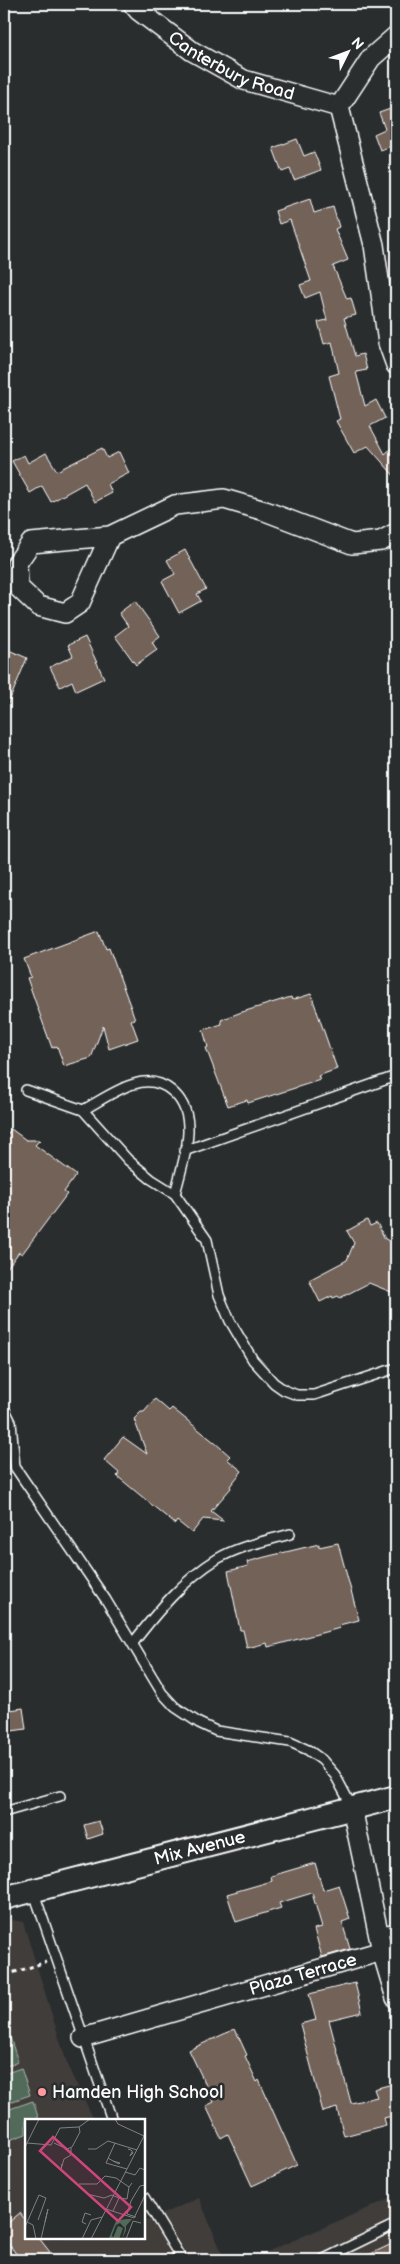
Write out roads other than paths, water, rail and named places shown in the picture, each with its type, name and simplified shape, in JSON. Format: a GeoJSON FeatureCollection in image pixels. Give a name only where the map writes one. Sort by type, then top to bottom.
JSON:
{"type":"FeatureCollection","features":[{"type":"Feature","properties":{"kind":"street","name":"Canterbury Road"},"geometry":{"type":"LineString","coordinates":[[133,4],[139,11],[192,51],[244,80],[339,108]]}},
{"type":"Feature","properties":{"kind":"street"},"geometry":{"type":"LineString","coordinates":[[396,36],[371,58],[339,108],[374,245],[388,343],[396,365]]}},
{"type":"Feature","properties":{"kind":"street"},"geometry":{"type":"LineString","coordinates":[[110,536],[80,603],[65,613],[38,606],[18,587],[17,563],[31,543],[110,536],[175,505],[224,499],[265,511],[352,544],[381,541],[396,533]]}},
{"type":"Feature","properties":{"kind":"street","name":"Mix Avenue"},"geometry":{"type":"LineString","coordinates":[[4,1898],[396,1796]]}},
{"type":"Feature","properties":{"kind":"street"},"geometry":{"type":"LineString","coordinates":[[352,1808],[380,1942],[396,1998]]}},
{"type":"Feature","properties":{"kind":"street","name":"Plaza Terrace"},"geometry":{"type":"LineString","coordinates":[[83,2038],[380,1942]]}},
{"type":"Feature","properties":{"kind":"lane"},"geometry":{"type":"LineString","coordinates":[[184,1151],[396,1076]]}},
{"type":"Feature","properties":{"kind":"lane"},"geometry":{"type":"LineString","coordinates":[[83,1110],[134,1084],[157,1082],[174,1091],[181,1103],[188,1126],[175,1194]]}},
{"type":"Feature","properties":{"kind":"lane"},"geometry":{"type":"LineString","coordinates":[[26,1090],[83,1110],[128,1160],[151,1179],[175,1194],[207,1240],[220,1294],[230,1321],[253,1360],[274,1383],[284,1390],[297,1395],[314,1395],[396,1368]]}},
{"type":"Feature","properties":{"kind":"lane"},"geometry":{"type":"LineString","coordinates":[[4,1408],[11,1422],[15,1467],[133,1643],[158,1687],[175,1707],[199,1723],[216,1731],[290,1742],[308,1750],[322,1760],[335,1775],[352,1808]]}},
{"type":"Feature","properties":{"kind":"lane"},"geometry":{"type":"LineString","coordinates":[[133,1643],[160,1609],[192,1577],[218,1558],[249,1546],[290,1534]]}},
{"type":"Feature","properties":{"kind":"lane"},"geometry":{"type":"LineString","coordinates":[[4,1812],[60,1796]]}},
{"type":"Feature","properties":{"kind":"lane"},"geometry":{"type":"LineString","coordinates":[[33,1889],[112,2119]]}},
{"type":"Feature","properties":{"kind":"lane"},"geometry":{"type":"LineString","coordinates":[[380,1942],[396,1928]]}},
{"type":"Feature","properties":{"kind":"lane"},"geometry":{"type":"LineString","coordinates":[[145,2199],[182,2260]]}},
{"type":"Feature","properties":{"kind":"lane"},"geometry":{"type":"LineString","coordinates":[[322,2260],[396,2224]]}},
{"type":"Feature","properties":{"kind":"place","name":"Hamden High School"},"geometry":{"type":"Point","coordinates":[42,2092]}}]}
